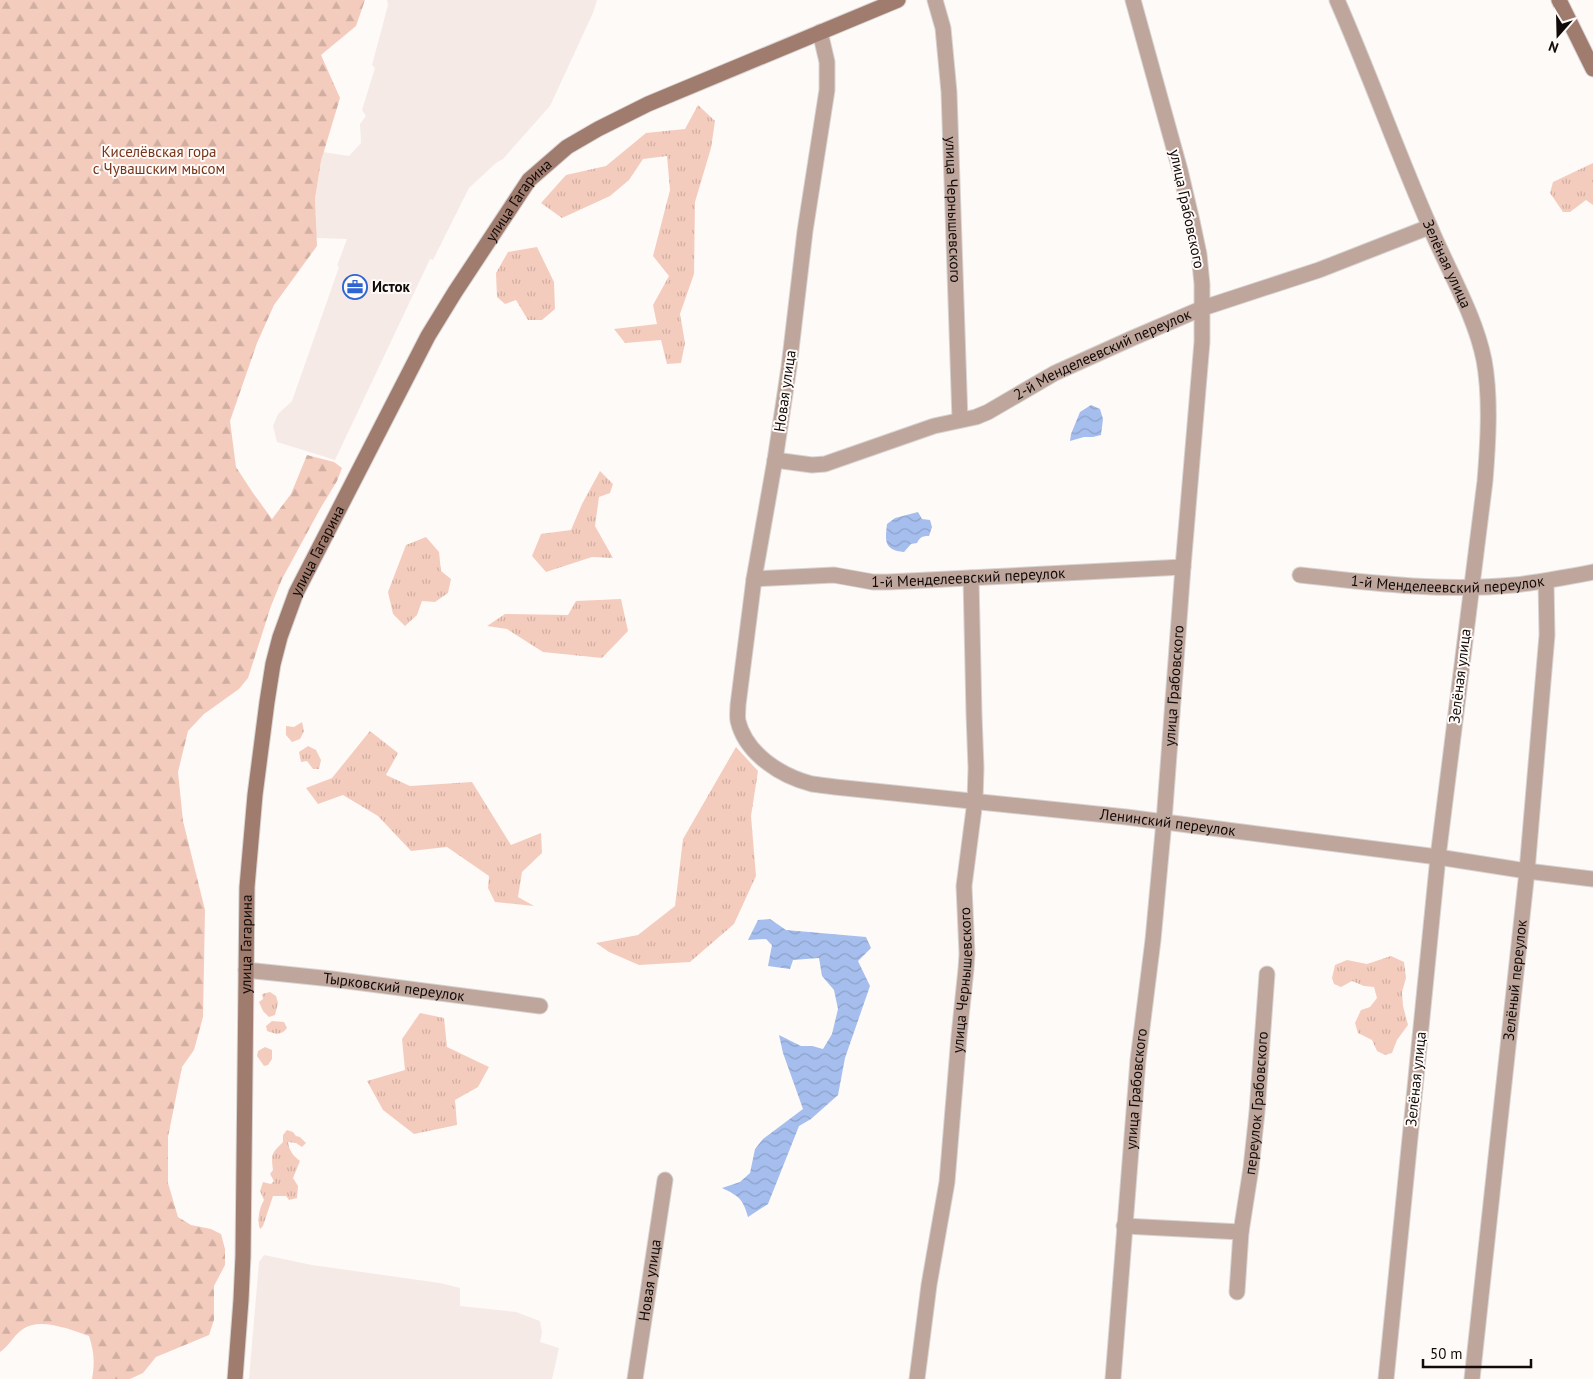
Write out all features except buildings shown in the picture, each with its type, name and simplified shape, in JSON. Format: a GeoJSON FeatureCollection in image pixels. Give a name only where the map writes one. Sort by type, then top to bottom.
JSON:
{"type":"FeatureCollection","features":[{"type":"Feature","properties":{"kind":"main road","name":"улица Гагарина"},"geometry":{"type":"LineString","coordinates":[[235,1379],[243,1256],[249,861],[255,795],[273,664],[280,637],[306,571],[428,336],[454,292],[529,180],[567,147],[648,104],[898,0]]}},
{"type":"Feature","properties":{"kind":"main road"},"geometry":{"type":"LineString","coordinates":[[1559,0],[1593,69]]}},
{"type":"Feature","properties":{"kind":"street","name":"улица Чернышевского"},"geometry":{"type":"LineString","coordinates":[[935,0],[943,28],[949,92],[960,420]]}},
{"type":"Feature","properties":{"kind":"street","name":"улица Грабовского"},"geometry":{"type":"LineString","coordinates":[[1113,1379],[1138,1060],[1153,940],[1164,821],[1202,342],[1203,308],[1199,254],[1192,221],[1133,0]]}},
{"type":"Feature","properties":{"kind":"street","name":"Зелёная улица"},"geometry":{"type":"LineString","coordinates":[[1337,0],[1429,227],[1475,328],[1485,373],[1487,406],[1486,459],[1438,857],[1386,1379]]}},
{"type":"Feature","properties":{"kind":"street","name":"Новая улица"},"geometry":{"type":"LineString","coordinates":[[752,748],[738,720],[738,705],[754,579],[775,460],[805,231],[827,90],[827,62],[820,32]]}},
{"type":"Feature","properties":{"kind":"street","name":"2-й Менделеевский переулок"},"geometry":{"type":"LineString","coordinates":[[775,460],[812,465],[825,464],[924,429],[976,417],[1076,363],[1203,308],[1319,270],[1429,227]]}},
{"type":"Feature","properties":{"kind":"street","name":"1-й Менделеевский переулок"},"geometry":{"type":"LineString","coordinates":[[754,579],[834,575],[873,582],[888,582],[1183,567]]}},
{"type":"Feature","properties":{"kind":"street","name":"1-й Менделеевский переулок"},"geometry":{"type":"LineString","coordinates":[[1300,575],[1384,584],[1471,587],[1512,585],[1593,572]]}},
{"type":"Feature","properties":{"kind":"street","name":"улица Чернышевского"},"geometry":{"type":"LineString","coordinates":[[917,1379],[929,1285],[947,1182],[967,954],[964,886],[975,801],[976,768],[971,578]]}},
{"type":"Feature","properties":{"kind":"street","name":"Зелёный переулок"},"geometry":{"type":"LineString","coordinates":[[1472,1379],[1527,871],[1547,635],[1546,580]]}},
{"type":"Feature","properties":{"kind":"street","name":"Ленинский переулок"},"geometry":{"type":"LineString","coordinates":[[752,748],[762,758],[777,768],[795,778],[812,784],[866,792],[975,801],[1164,821],[1593,879]]}},
{"type":"Feature","properties":{"kind":"street","name":"Тырковский переулок"},"geometry":{"type":"LineString","coordinates":[[246,970],[332,979],[540,1006]]}},
{"type":"Feature","properties":{"kind":"street","name":"переулок Грабовского"},"geometry":{"type":"LineString","coordinates":[[1237,1292],[1241,1232],[1256,1122],[1267,974]]}},
{"type":"Feature","properties":{"kind":"street","name":"Новая улица"},"geometry":{"type":"LineString","coordinates":[[635,1379],[665,1180]]}},
{"type":"Feature","properties":{"kind":"street"},"geometry":{"type":"LineString","coordinates":[[1124,1226],[1241,1232]]}},
{"type":"Feature","properties":{"kind":"shaded area"},"geometry":{"type":"Polygon","coordinates":[[[387,0],[597,0],[593,13],[550,106],[503,159],[469,188],[433,260],[430,259],[335,460],[277,442],[273,426],[278,414],[292,401],[347,239],[316,238],[315,199],[321,161],[323,152],[349,156],[361,143],[360,124],[366,116],[362,110],[375,68],[372,65],[388,5],[387,0]]]}},
{"type":"Feature","properties":{"kind":"shaded area"},"geometry":{"type":"Polygon","coordinates":[[[264,1255],[312,1265],[440,1283],[460,1288],[460,1306],[516,1312],[540,1321],[542,1333],[540,1342],[559,1348],[552,1379],[249,1379],[259,1262],[264,1255]]]}},
{"type":"Feature","properties":{"kind":"green space","name":"Киселёвская гора с Чувашским мысом"},"geometry":{"type":"Polygon","coordinates":[[[0,0],[365,0],[356,26],[321,55],[340,98],[321,161],[315,199],[317,246],[274,305],[257,343],[230,421],[236,467],[272,519],[291,494],[307,455],[334,462],[342,468],[337,481],[282,579],[271,606],[248,678],[239,689],[204,714],[188,731],[178,772],[183,821],[205,910],[203,1017],[194,1050],[182,1067],[168,1137],[168,1183],[178,1217],[191,1225],[211,1229],[221,1234],[225,1249],[225,1265],[214,1286],[214,1320],[209,1335],[156,1357],[143,1373],[130,1379],[92,1379],[94,1357],[89,1336],[47,1324],[38,1324],[23,1329],[0,1352],[0,0]]]}},
{"type":"Feature","properties":{"kind":"green space"},"geometry":{"type":"Polygon","coordinates":[[[698,105],[715,121],[711,148],[695,202],[694,274],[680,314],[685,343],[681,363],[667,364],[661,340],[625,343],[614,329],[657,324],[653,305],[669,276],[653,256],[670,190],[667,156],[643,159],[629,180],[610,196],[562,218],[541,203],[566,175],[606,166],[646,133],[685,129],[698,105]]]}},
{"type":"Feature","properties":{"kind":"green space"},"geometry":{"type":"Polygon","coordinates":[[[1593,163],[1593,205],[1586,200],[1570,212],[1563,212],[1550,193],[1553,182],[1593,163]]]}},
{"type":"Feature","properties":{"kind":"green space"},"geometry":{"type":"Polygon","coordinates":[[[537,247],[554,282],[555,309],[542,320],[528,320],[516,300],[505,304],[497,297],[496,273],[508,252],[537,247]]]}},
{"type":"Feature","properties":{"kind":"green space"},"geometry":{"type":"Polygon","coordinates":[[[600,471],[613,484],[610,493],[599,497],[595,526],[613,558],[592,557],[546,572],[532,556],[541,534],[571,530],[582,504],[600,471]]]}},
{"type":"Feature","properties":{"kind":"green space"},"geometry":{"type":"Polygon","coordinates":[[[426,537],[439,552],[441,571],[451,579],[448,593],[435,602],[422,601],[417,615],[405,626],[393,614],[388,592],[406,545],[426,537]]]}},
{"type":"Feature","properties":{"kind":"green space"},"geometry":{"type":"Polygon","coordinates":[[[621,599],[628,631],[602,658],[543,652],[507,629],[487,626],[505,614],[568,615],[576,601],[621,599]]]}},
{"type":"Feature","properties":{"kind":"green space"},"geometry":{"type":"Polygon","coordinates":[[[302,722],[304,731],[300,739],[292,742],[286,735],[286,726],[294,727],[302,722]]]}},
{"type":"Feature","properties":{"kind":"green space"},"geometry":{"type":"Polygon","coordinates":[[[370,731],[398,753],[386,775],[410,786],[472,782],[511,845],[541,833],[542,853],[522,872],[518,897],[534,906],[495,902],[488,888],[489,876],[447,847],[411,851],[378,816],[343,795],[318,804],[306,788],[332,778],[370,731]]]}},
{"type":"Feature","properties":{"kind":"green space"},"geometry":{"type":"Polygon","coordinates":[[[308,746],[316,750],[321,760],[319,769],[313,769],[307,761],[301,762],[299,752],[308,746]]]}},
{"type":"Feature","properties":{"kind":"green space"},"geometry":{"type":"Polygon","coordinates":[[[736,747],[758,771],[751,816],[756,876],[734,924],[690,962],[639,965],[609,952],[596,943],[638,935],[675,906],[683,839],[736,747]]]}},
{"type":"Feature","properties":{"kind":"green space"},"geometry":{"type":"Polygon","coordinates":[[[1391,956],[1404,962],[1406,978],[1402,992],[1403,1006],[1408,1025],[1397,1040],[1392,1053],[1385,1055],[1377,1051],[1372,1040],[1358,1033],[1355,1023],[1361,1010],[1370,1007],[1377,998],[1374,987],[1364,986],[1352,981],[1341,987],[1334,984],[1332,978],[1335,965],[1347,960],[1367,964],[1391,956]]]}},
{"type":"Feature","properties":{"kind":"green space"},"geometry":{"type":"Polygon","coordinates":[[[270,992],[276,996],[278,1003],[275,1015],[269,1017],[263,1011],[259,1002],[263,999],[262,994],[270,992]]]}},
{"type":"Feature","properties":{"kind":"green space"},"geometry":{"type":"Polygon","coordinates":[[[420,1013],[444,1018],[447,1047],[489,1067],[478,1087],[455,1100],[457,1125],[414,1134],[383,1110],[367,1081],[405,1070],[402,1039],[420,1013]]]}},
{"type":"Feature","properties":{"kind":"green space"},"geometry":{"type":"Polygon","coordinates":[[[272,1021],[284,1022],[287,1028],[278,1034],[267,1031],[266,1026],[272,1021]]]}},
{"type":"Feature","properties":{"kind":"green space"},"geometry":{"type":"Polygon","coordinates":[[[265,1047],[272,1050],[272,1059],[268,1065],[264,1066],[257,1056],[258,1051],[265,1047]]]}},
{"type":"Feature","properties":{"kind":"green space"},"geometry":{"type":"Polygon","coordinates":[[[287,1130],[293,1132],[306,1143],[302,1147],[296,1143],[288,1142],[292,1153],[300,1161],[293,1178],[298,1186],[297,1198],[289,1200],[286,1196],[273,1196],[263,1226],[260,1229],[259,1214],[264,1200],[260,1191],[263,1182],[271,1184],[274,1181],[270,1174],[273,1170],[272,1157],[274,1151],[283,1142],[283,1135],[287,1130]]]}},
{"type":"Feature","properties":{"kind":"water"},"geometry":{"type":"Polygon","coordinates":[[[1091,405],[1100,409],[1103,419],[1101,435],[1070,441],[1080,412],[1091,405]]]}},
{"type":"Feature","properties":{"kind":"water"},"geometry":{"type":"Polygon","coordinates":[[[918,512],[922,519],[930,520],[932,527],[929,536],[922,537],[917,543],[911,544],[904,552],[889,547],[886,540],[887,524],[895,518],[918,512]]]}},
{"type":"Feature","properties":{"kind":"water"},"geometry":{"type":"Polygon","coordinates":[[[770,919],[786,930],[866,937],[871,948],[858,961],[870,986],[845,1058],[838,1095],[811,1119],[799,1126],[768,1204],[748,1217],[740,1199],[722,1188],[740,1182],[750,1173],[755,1149],[763,1139],[803,1109],[783,1053],[779,1035],[801,1046],[823,1049],[832,1034],[838,1009],[834,990],[822,976],[819,958],[793,960],[790,969],[768,966],[772,945],[766,939],[748,940],[758,920],[770,919]]]}},
{"type":"Feature","properties":{"kind":"place","name":"Исток"},"geometry":{"type":"Point","coordinates":[355,287]}}]}
